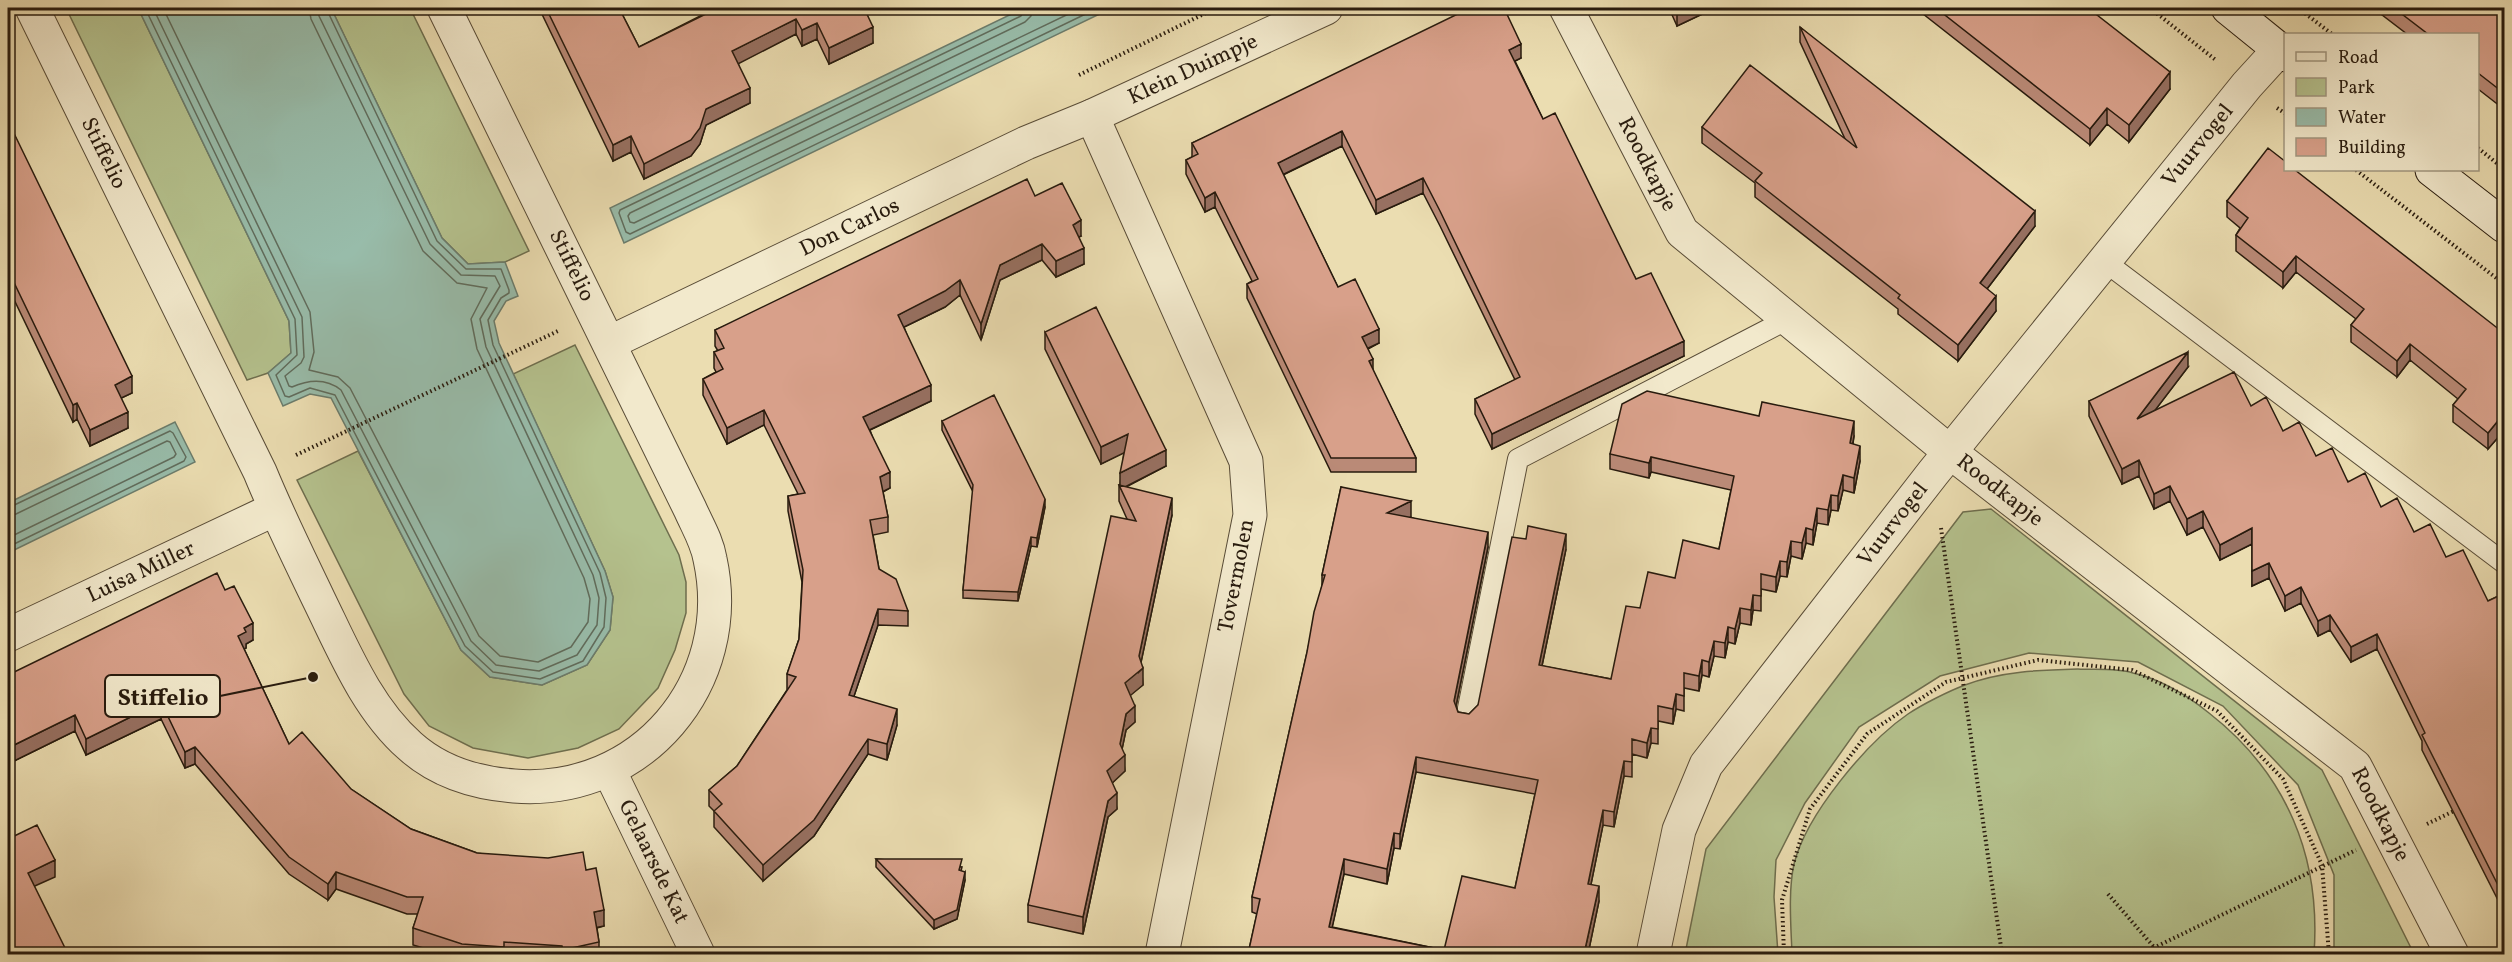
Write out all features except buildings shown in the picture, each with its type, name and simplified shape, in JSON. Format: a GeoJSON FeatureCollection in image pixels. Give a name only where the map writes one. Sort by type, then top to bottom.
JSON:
{"type":"FeatureCollection","features":[{"type":"Feature","properties":{"kind":"street","name":"Stiffelio"},"geometry":{"type":"LineString","coordinates":[[32,8],[260,472],[348,660],[380,712],[411,747],[447,770],[468,779],[499,785],[548,786],[591,777],[630,759],[648,745],[672,719],[692,690],[703,666],[714,619],[714,587],[710,558],[702,534],[444,8]]}},
{"type":"Feature","properties":{"kind":"street","name":"Klein Duimpje"},"geometry":{"type":"LineString","coordinates":[[1092,116],[1326,8]]}},
{"type":"Feature","properties":{"kind":"street","name":"Roodkapje"},"geometry":{"type":"LineString","coordinates":[[1566,8],[1682,232],[1788,319],[1941,462],[2355,766],[2452,954]]}},
{"type":"Feature","properties":{"kind":"street"},"geometry":{"type":"LineString","coordinates":[[2228,8],[2282,52]]}},
{"type":"Feature","properties":{"kind":"street","name":"Vuurvogel"},"geometry":{"type":"LineString","coordinates":[[1653,954],[1679,830],[1706,765],[1941,462],[2247,84],[2282,52]]}},
{"type":"Feature","properties":{"kind":"street","name":"Don Carlos"},"geometry":{"type":"LineString","coordinates":[[609,343],[1026,143],[1092,116]]}},
{"type":"Feature","properties":{"kind":"street","name":"Tovermolen"},"geometry":{"type":"LineString","coordinates":[[1092,116],[1246,461],[1250,515],[1162,954]]}},
{"type":"Feature","properties":{"kind":"street"},"geometry":{"type":"LineString","coordinates":[[2433,171],[2505,226]]}},
{"type":"Feature","properties":{"kind":"street","name":"Luisa Miller"},"geometry":{"type":"LineString","coordinates":[[8,635],[275,508]]}},
{"type":"Feature","properties":{"kind":"street","name":"Gelaarsde Kat"},"geometry":{"type":"LineString","coordinates":[[609,770],[698,954]]}},
{"type":"Feature","properties":{"kind":"lane"},"geometry":{"type":"LineString","coordinates":[[2104,261],[2505,563]]}},
{"type":"Feature","properties":{"kind":"lane"},"geometry":{"type":"LineString","coordinates":[[1466,718],[1518,459],[1788,319]]}},
{"type":"Feature","properties":{"kind":"path","name":"Klein Duimpje"},"geometry":{"type":"LineString","coordinates":[[1076,76],[1216,8]]}},
{"type":"Feature","properties":{"kind":"path"},"geometry":{"type":"LineString","coordinates":[[2298,8],[2331,33]]}},
{"type":"Feature","properties":{"kind":"path"},"geometry":{"type":"LineString","coordinates":[[2479,149],[2505,169]]}},
{"type":"Feature","properties":{"kind":"path"},"geometry":{"type":"LineString","coordinates":[[2357,171],[2505,284]]}},
{"type":"Feature","properties":{"kind":"path"},"geometry":{"type":"LineString","coordinates":[[287,459],[560,330]]}},
{"type":"Feature","properties":{"kind":"path"},"geometry":{"type":"LineString","coordinates":[[1941,462],[1963,678],[2002,954]]}},
{"type":"Feature","properties":{"kind":"path"},"geometry":{"type":"LineString","coordinates":[[1784,954],[1782,900],[1810,809],[1867,734],[1946,682],[2038,660],[2132,670],[2217,711],[2283,779],[2322,865],[2329,954]]}},
{"type":"Feature","properties":{"kind":"path"},"geometry":{"type":"LineString","coordinates":[[2140,954],[2322,865],[2390,835],[2429,823],[2462,808]]}},
{"type":"Feature","properties":{"kind":"path"},"geometry":{"type":"LineString","coordinates":[[2108,894],[2160,954]]}},
{"type":"Feature","properties":{"kind":"green space"},"geometry":{"type":"Polygon","coordinates":[[[66,8],[138,8],[289,321],[291,353],[268,373],[247,380],[66,8]]]}},
{"type":"Feature","properties":{"kind":"green space"},"geometry":{"type":"Polygon","coordinates":[[[331,8],[410,8],[529,251],[505,262],[468,264],[442,238],[331,8]]]}},
{"type":"Feature","properties":{"kind":"green space"},"geometry":{"type":"Polygon","coordinates":[[[575,345],[679,555],[686,582],[686,613],[675,650],[658,688],[619,729],[578,748],[528,758],[473,748],[429,726],[404,694],[297,480],[358,451],[461,650],[490,677],[542,685],[587,665],[610,630],[613,597],[605,571],[513,374],[575,345]]]}},
{"type":"Feature","properties":{"kind":"green space"},"geometry":{"type":"Polygon","coordinates":[[[1991,509],[2322,770],[2414,954],[2334,954],[2334,875],[2298,785],[2223,706],[2138,662],[2029,653],[1940,676],[1859,727],[1805,803],[1776,860],[1774,897],[1778,954],[1685,954],[1706,849],[1963,512],[1991,509]]]}},
{"type":"Feature","properties":{"kind":"green space"},"geometry":{"type":"Polygon","coordinates":[[[2078,669],[2126,671],[2153,679],[2173,689],[2209,713],[2236,737],[2259,763],[2278,790],[2293,820],[2304,851],[2312,884],[2315,918],[2314,954],[1792,954],[1791,886],[1794,864],[1801,845],[1811,824],[1840,781],[1875,742],[1914,710],[1965,685],[2007,674],[2078,669]]]}},
{"type":"Feature","properties":{"kind":"water"},"geometry":{"type":"Polygon","coordinates":[[[138,8],[331,8],[442,238],[468,264],[505,262],[518,296],[506,301],[494,321],[499,343],[605,571],[613,597],[610,630],[587,665],[542,685],[490,677],[461,650],[331,398],[310,394],[283,406],[268,373],[291,353],[289,321],[138,8]]]}},
{"type":"Feature","properties":{"kind":"water"},"geometry":{"type":"Polygon","coordinates":[[[1024,8],[1112,8],[624,243],[610,208],[1024,8]]]}},
{"type":"Feature","properties":{"kind":"water"},"geometry":{"type":"Polygon","coordinates":[[[175,422],[195,462],[8,553],[8,503],[175,422]]]}},
{"type":"Feature","properties":{"kind":"place","name":"Stiffelio"},"geometry":{"type":"Point","coordinates":[313,677]}}]}
